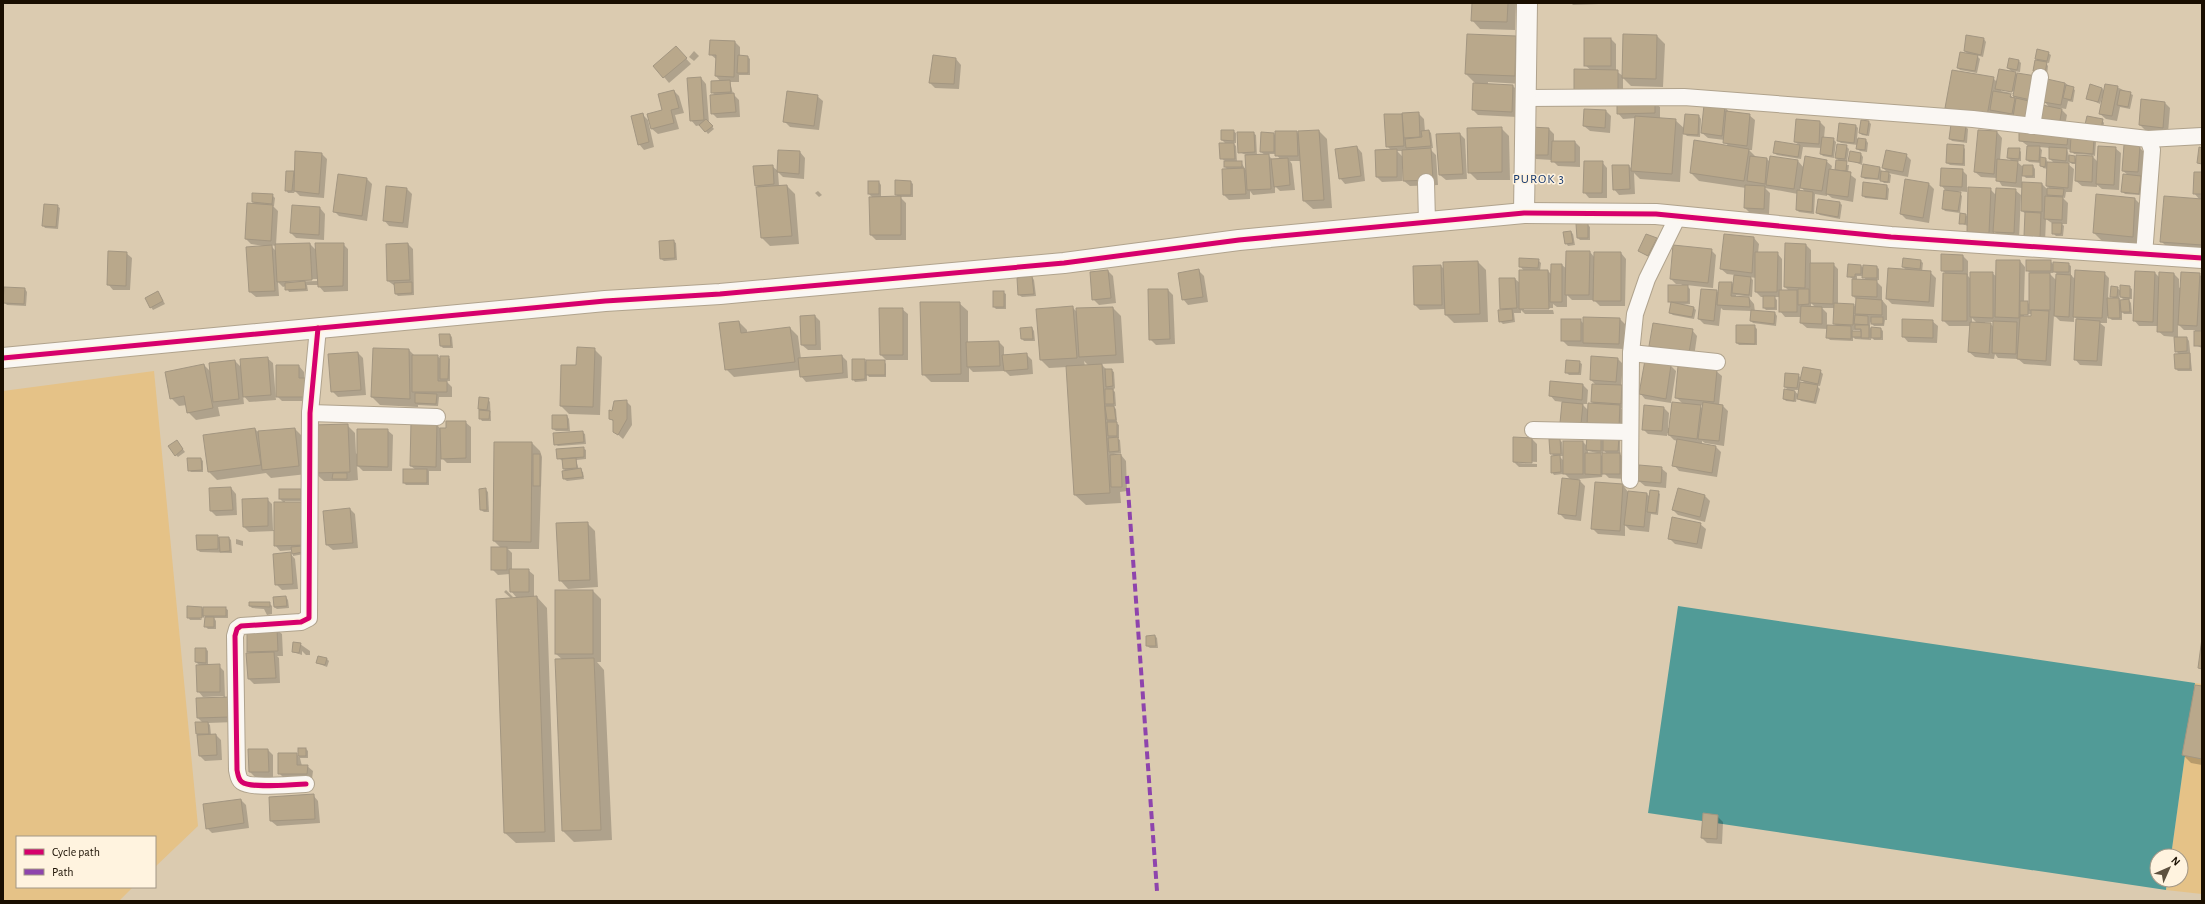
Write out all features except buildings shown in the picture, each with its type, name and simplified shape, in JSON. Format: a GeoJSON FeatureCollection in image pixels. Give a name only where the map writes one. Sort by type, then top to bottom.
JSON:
{"type":"FeatureCollection","features":[{"type":"Feature","properties":{"kind":"street"},"geometry":{"type":"LineString","coordinates":[[1524,213],[1527,3]]}},
{"type":"Feature","properties":{"kind":"street"},"geometry":{"type":"LineString","coordinates":[[2032,126],[2040,77]]}},
{"type":"Feature","properties":{"kind":"street"},"geometry":{"type":"LineString","coordinates":[[1525,98],[1684,97],[1973,119],[2148,139],[2202,136]]}},
{"type":"Feature","properties":{"kind":"street"},"geometry":{"type":"LineString","coordinates":[[2144,255],[2152,150],[2151,143],[2148,139]]}},
{"type":"Feature","properties":{"kind":"street"},"geometry":{"type":"LineString","coordinates":[[1426,182],[1428,222]]}},
{"type":"Feature","properties":{"kind":"street"},"geometry":{"type":"LineString","coordinates":[[3,358],[612,300],[720,294],[1064,263],[1239,240],[1524,213],[1678,216],[1891,237],[2202,258]]}},
{"type":"Feature","properties":{"kind":"street"},"geometry":{"type":"LineString","coordinates":[[1630,480],[1631,353],[1635,314],[1647,279],[1678,216]]}},
{"type":"Feature","properties":{"kind":"street"},"geometry":{"type":"LineString","coordinates":[[306,784],[253,785],[243,783],[240,780],[237,770],[234,636],[237,629],[241,626],[301,622],[309,618],[310,413],[318,328]]}},
{"type":"Feature","properties":{"kind":"street"},"geometry":{"type":"LineString","coordinates":[[1631,353],[1717,362]]}},
{"type":"Feature","properties":{"kind":"street"},"geometry":{"type":"LineString","coordinates":[[310,413],[437,417]]}},
{"type":"Feature","properties":{"kind":"street"},"geometry":{"type":"LineString","coordinates":[[1534,430],[1630,432]]}},
{"type":"Feature","properties":{"kind":"shaded area"},"geometry":{"type":"Polygon","coordinates":[[[154,371],[198,826],[156,866],[156,836],[16,836],[16,888],[132,888],[119,901],[3,901],[3,391],[154,371]]]}},
{"type":"Feature","properties":{"kind":"shaded area"},"geometry":{"type":"Polygon","coordinates":[[[2195,683],[2202,684],[2202,894],[2166,890],[2166,888],[2189,888],[2189,848],[2172,848],[2195,683]]]}},
{"type":"Feature","properties":{"kind":"water"},"geometry":{"type":"Polygon","coordinates":[[[1678,606],[2195,683],[2172,848],[2149,848],[2149,887],[1648,813],[1678,606]]]}},
{"type":"Feature","properties":{"kind":"water"},"geometry":{"type":"Polygon","coordinates":[[[2153,888],[2166,888],[2166,890],[2153,888]]]}},
{"type":"Feature","properties":{"kind":"marked path"},"geometry":{"type":"LineString","coordinates":[[1127,476],[1157,891]]}},
{"type":"Feature","properties":{"kind":"cycle path"},"geometry":{"type":"LineString","coordinates":[[3,358],[605,301],[720,294],[1064,263],[1239,240],[1524,213],[1656,214],[1891,237],[2202,258]]}},
{"type":"Feature","properties":{"kind":"cycle path"},"geometry":{"type":"LineString","coordinates":[[306,784],[272,786],[254,785],[242,782],[239,778],[237,770],[235,636],[237,629],[241,626],[301,622],[309,618],[310,413],[318,328]]}},
{"type":"Feature","properties":{"kind":"district","name":"PUROK 3"},"geometry":{"type":"Point","coordinates":[1539,179]}}]}
